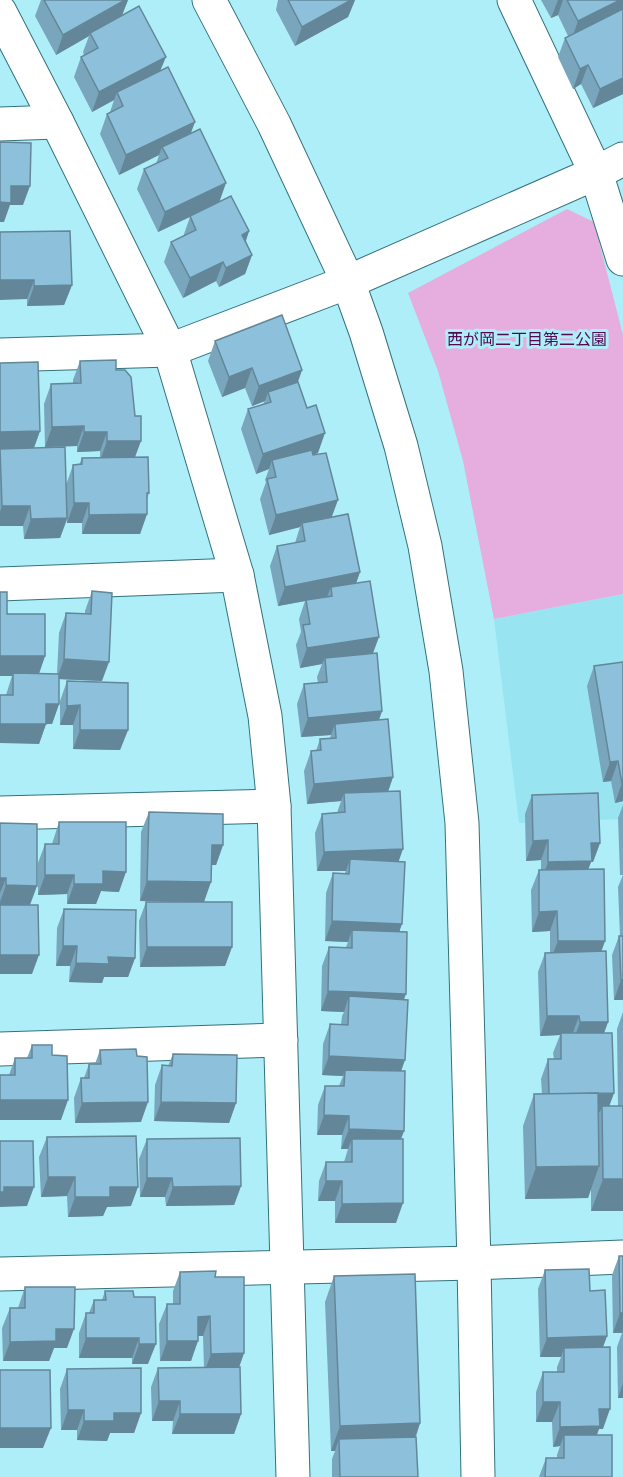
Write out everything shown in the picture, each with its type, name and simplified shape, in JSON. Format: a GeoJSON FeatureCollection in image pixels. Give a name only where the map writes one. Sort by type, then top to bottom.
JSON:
{"type":"FeatureCollection","features":[{"type":"Feature","properties":{"kind":"street"},"geometry":{"type":"LineString","coordinates":[[209,0],[274,124],[348,282],[401,446],[424,546],[446,671],[462,823],[478,1477]]}},
{"type":"Feature","properties":{"kind":"street"},"geometry":{"type":"LineString","coordinates":[[514,0],[609,166],[623,259]]}},
{"type":"Feature","properties":{"kind":"street"},"geometry":{"type":"LineString","coordinates":[[0,12],[170,350],[237,575],[265,717],[274,806],[293,1477]]}},
{"type":"Feature","properties":{"kind":"street"},"geometry":{"type":"LineString","coordinates":[[0,124],[57,122]]}},
{"type":"Feature","properties":{"kind":"street"},"geometry":{"type":"LineString","coordinates":[[0,355],[170,350],[348,282],[609,166]]}},
{"type":"Feature","properties":{"kind":"street"},"geometry":{"type":"LineString","coordinates":[[0,584],[237,575]]}},
{"type":"Feature","properties":{"kind":"street"},"geometry":{"type":"LineString","coordinates":[[0,813],[274,806]]}},
{"type":"Feature","properties":{"kind":"street"},"geometry":{"type":"LineString","coordinates":[[0,1049],[280,1040]]}},
{"type":"Feature","properties":{"kind":"street"},"geometry":{"type":"LineString","coordinates":[[0,1274],[474,1263],[623,1257]]}},
{"type":"Feature","properties":{"kind":"shaded area"},"geometry":{"type":"Polygon","coordinates":[[[623,594],[623,819],[519,823],[494,619],[623,594]]]}},
{"type":"Feature","properties":{"kind":"green space","name":"西が岡二丁目第二公園"},"geometry":{"type":"Polygon","coordinates":[[[567,209],[594,222],[623,335],[623,594],[494,619],[463,461],[438,371],[408,293],[567,209]]]}},
{"type":"Feature","properties":{"kind":"building"},"geometry":{"type":"Polygon","coordinates":[[[44,0],[125,0],[63,35],[44,0]]]}},
{"type":"Feature","properties":{"kind":"building"},"geometry":{"type":"Polygon","coordinates":[[[288,0],[351,0],[302,27],[288,0]]]}},
{"type":"Feature","properties":{"kind":"building"},"geometry":{"type":"Polygon","coordinates":[[[567,0],[620,0],[578,21],[567,0]]]}},
{"type":"Feature","properties":{"kind":"building"},"geometry":{"type":"Polygon","coordinates":[[[139,6],[166,57],[99,92],[81,57],[98,48],[90,33],[139,6]]]}},
{"type":"Feature","properties":{"kind":"building"},"geometry":{"type":"Polygon","coordinates":[[[623,9],[623,78],[600,89],[588,65],[580,69],[565,38],[623,9]]]}},
{"type":"Feature","properties":{"kind":"building"},"geometry":{"type":"Polygon","coordinates":[[[168,67],[195,122],[126,155],[107,114],[123,106],[117,92],[168,67]]]}},
{"type":"Feature","properties":{"kind":"building"},"geometry":{"type":"Polygon","coordinates":[[[200,129],[226,183],[165,212],[144,169],[168,158],[162,147],[200,129]]]}},
{"type":"Feature","properties":{"kind":"building"},"geometry":{"type":"Polygon","coordinates":[[[0,142],[31,143],[30,186],[11,186],[11,203],[0,202],[0,142]]]}},
{"type":"Feature","properties":{"kind":"building"},"geometry":{"type":"Polygon","coordinates":[[[231,196],[249,231],[242,235],[252,255],[226,268],[223,262],[190,278],[171,242],[196,230],[190,216],[231,196]]]}},
{"type":"Feature","properties":{"kind":"building"},"geometry":{"type":"Polygon","coordinates":[[[70,231],[72,285],[34,286],[34,280],[0,280],[0,232],[70,231]]]}},
{"type":"Feature","properties":{"kind":"building"},"geometry":{"type":"Polygon","coordinates":[[[282,315],[302,370],[259,386],[252,368],[229,377],[215,341],[282,315]]]}},
{"type":"Feature","properties":{"kind":"building"},"geometry":{"type":"Polygon","coordinates":[[[116,360],[116,370],[125,370],[131,377],[135,416],[141,416],[141,441],[107,441],[107,432],[84,432],[84,426],[52,427],[51,384],[81,383],[80,361],[116,360]]]}},
{"type":"Feature","properties":{"kind":"building"},"geometry":{"type":"Polygon","coordinates":[[[38,362],[40,431],[0,432],[0,363],[38,362]]]}},
{"type":"Feature","properties":{"kind":"building"},"geometry":{"type":"Polygon","coordinates":[[[298,382],[307,408],[316,405],[325,433],[263,454],[248,409],[271,402],[268,392],[298,382]]]}},
{"type":"Feature","properties":{"kind":"building"},"geometry":{"type":"Polygon","coordinates":[[[65,447],[67,518],[31,519],[30,506],[2,506],[0,449],[65,447]]]}},
{"type":"Feature","properties":{"kind":"building"},"geometry":{"type":"Polygon","coordinates":[[[312,450],[313,455],[326,453],[338,500],[276,515],[267,479],[276,477],[272,460],[312,450]]]}},
{"type":"Feature","properties":{"kind":"building"},"geometry":{"type":"Polygon","coordinates":[[[148,457],[147,514],[89,515],[89,503],[74,503],[73,465],[82,464],[82,458],[148,457]]]}},
{"type":"Feature","properties":{"kind":"building"},"geometry":{"type":"Polygon","coordinates":[[[348,514],[360,572],[285,587],[277,546],[305,541],[302,523],[348,514]]]}},
{"type":"Feature","properties":{"kind":"building"},"geometry":{"type":"Polygon","coordinates":[[[370,581],[379,637],[307,648],[303,625],[310,624],[306,600],[332,596],[331,587],[370,581]]]}},
{"type":"Feature","properties":{"kind":"building"},"geometry":{"type":"Polygon","coordinates":[[[92,591],[112,593],[109,662],[64,659],[66,613],[91,614],[92,591]]]}},
{"type":"Feature","properties":{"kind":"building"},"geometry":{"type":"Polygon","coordinates":[[[0,592],[7,592],[7,614],[45,614],[45,656],[0,656],[0,592]]]}},
{"type":"Feature","properties":{"kind":"building"},"geometry":{"type":"Polygon","coordinates":[[[377,653],[382,711],[308,718],[304,684],[327,682],[325,658],[377,653]]]}},
{"type":"Feature","properties":{"kind":"building"},"geometry":{"type":"Polygon","coordinates":[[[623,662],[622,783],[618,761],[610,762],[594,666],[623,662]]]}},
{"type":"Feature","properties":{"kind":"building"},"geometry":{"type":"Polygon","coordinates":[[[13,673],[59,674],[59,704],[46,704],[46,724],[0,724],[0,695],[13,695],[13,673]]]}},
{"type":"Feature","properties":{"kind":"building"},"geometry":{"type":"Polygon","coordinates":[[[67,681],[128,683],[128,730],[80,730],[80,705],[67,706],[67,681]]]}},
{"type":"Feature","properties":{"kind":"building"},"geometry":{"type":"Polygon","coordinates":[[[388,719],[393,777],[314,784],[311,751],[321,750],[320,739],[336,738],[335,724],[388,719]]]}},
{"type":"Feature","properties":{"kind":"building"},"geometry":{"type":"Polygon","coordinates":[[[400,791],[403,849],[324,852],[322,814],[345,812],[344,793],[400,791]]]}},
{"type":"Feature","properties":{"kind":"building"},"geometry":{"type":"Polygon","coordinates":[[[598,793],[600,843],[591,843],[592,861],[548,862],[548,840],[533,841],[532,795],[598,793]]]}},
{"type":"Feature","properties":{"kind":"building"},"geometry":{"type":"Polygon","coordinates":[[[149,812],[223,814],[223,845],[212,845],[211,882],[147,881],[149,812]]]}},
{"type":"Feature","properties":{"kind":"building"},"geometry":{"type":"Polygon","coordinates":[[[59,822],[126,822],[126,872],[103,871],[103,884],[74,884],[74,875],[45,875],[45,844],[59,844],[59,822]]]}},
{"type":"Feature","properties":{"kind":"building"},"geometry":{"type":"Polygon","coordinates":[[[0,823],[37,824],[37,886],[6,885],[6,878],[0,878],[0,823]]]}},
{"type":"Feature","properties":{"kind":"building"},"geometry":{"type":"Polygon","coordinates":[[[350,859],[405,862],[402,924],[332,921],[333,873],[349,874],[350,859]]]}},
{"type":"Feature","properties":{"kind":"building"},"geometry":{"type":"Polygon","coordinates":[[[604,869],[605,941],[558,941],[557,911],[539,912],[539,870],[604,869]]]}},
{"type":"Feature","properties":{"kind":"building"},"geometry":{"type":"Polygon","coordinates":[[[146,902],[232,902],[232,947],[147,947],[146,902]]]}},
{"type":"Feature","properties":{"kind":"building"},"geometry":{"type":"Polygon","coordinates":[[[0,905],[38,905],[39,955],[0,955],[0,905]]]}},
{"type":"Feature","properties":{"kind":"building"},"geometry":{"type":"Polygon","coordinates":[[[64,909],[136,910],[135,958],[108,957],[109,964],[76,963],[77,946],[63,946],[64,909]]]}},
{"type":"Feature","properties":{"kind":"building"},"geometry":{"type":"Polygon","coordinates":[[[352,930],[407,932],[406,994],[328,991],[329,947],[352,948],[352,930]]]}},
{"type":"Feature","properties":{"kind":"building"},"geometry":{"type":"Polygon","coordinates":[[[619,936],[623,936],[623,980],[621,980],[619,936]]]}},
{"type":"Feature","properties":{"kind":"building"},"geometry":{"type":"Polygon","coordinates":[[[606,951],[608,1022],[580,1022],[579,1016],[547,1016],[545,953],[606,951]]]}},
{"type":"Feature","properties":{"kind":"building"},"geometry":{"type":"Polygon","coordinates":[[[349,996],[408,1000],[405,1060],[329,1056],[330,1024],[348,1025],[349,996]]]}},
{"type":"Feature","properties":{"kind":"building"},"geometry":{"type":"Polygon","coordinates":[[[561,1033],[612,1033],[614,1093],[549,1094],[548,1059],[561,1059],[561,1033]]]}},
{"type":"Feature","properties":{"kind":"building"},"geometry":{"type":"Polygon","coordinates":[[[32,1045],[52,1045],[52,1055],[67,1056],[68,1100],[0,1100],[0,1075],[15,1075],[15,1058],[32,1058],[32,1045]]]}},
{"type":"Feature","properties":{"kind":"building"},"geometry":{"type":"Polygon","coordinates":[[[136,1049],[137,1056],[147,1057],[148,1102],[82,1103],[81,1078],[89,1078],[89,1064],[101,1064],[100,1050],[136,1049]]]}},
{"type":"Feature","properties":{"kind":"building"},"geometry":{"type":"Polygon","coordinates":[[[173,1054],[237,1055],[236,1103],[161,1102],[162,1065],[172,1066],[173,1054]]]}},
{"type":"Feature","properties":{"kind":"building"},"geometry":{"type":"Polygon","coordinates":[[[345,1070],[405,1071],[404,1131],[349,1129],[349,1116],[324,1115],[325,1086],[344,1086],[345,1070]]]}},
{"type":"Feature","properties":{"kind":"building"},"geometry":{"type":"Polygon","coordinates":[[[598,1093],[599,1166],[536,1167],[534,1094],[598,1093]]]}},
{"type":"Feature","properties":{"kind":"building"},"geometry":{"type":"Polygon","coordinates":[[[602,1106],[623,1106],[623,1179],[603,1179],[602,1106]]]}},
{"type":"Feature","properties":{"kind":"building"},"geometry":{"type":"Polygon","coordinates":[[[136,1136],[138,1187],[110,1187],[110,1197],[75,1197],[75,1177],[48,1177],[47,1137],[136,1136]]]}},
{"type":"Feature","properties":{"kind":"building"},"geometry":{"type":"Polygon","coordinates":[[[240,1138],[241,1186],[173,1187],[172,1178],[147,1178],[147,1139],[240,1138]]]}},
{"type":"Feature","properties":{"kind":"building"},"geometry":{"type":"Polygon","coordinates":[[[352,1139],[403,1139],[403,1203],[342,1204],[342,1181],[326,1181],[326,1162],[352,1162],[352,1139]]]}},
{"type":"Feature","properties":{"kind":"building"},"geometry":{"type":"Polygon","coordinates":[[[0,1141],[33,1141],[34,1187],[4,1187],[4,1192],[0,1192],[0,1141]]]}},
{"type":"Feature","properties":{"kind":"building"},"geometry":{"type":"Polygon","coordinates":[[[619,1256],[623,1256],[623,1313],[620,1313],[619,1256]]]}},
{"type":"Feature","properties":{"kind":"building"},"geometry":{"type":"Polygon","coordinates":[[[589,1269],[590,1291],[605,1290],[607,1336],[547,1338],[545,1270],[589,1269]]]}},
{"type":"Feature","properties":{"kind":"building"},"geometry":{"type":"Polygon","coordinates":[[[216,1271],[215,1277],[244,1277],[244,1353],[211,1354],[210,1316],[198,1317],[198,1341],[167,1341],[167,1304],[180,1304],[180,1272],[216,1271]]]}},
{"type":"Feature","properties":{"kind":"building"},"geometry":{"type":"Polygon","coordinates":[[[415,1274],[420,1423],[340,1426],[334,1276],[415,1274]]]}},
{"type":"Feature","properties":{"kind":"building"},"geometry":{"type":"Polygon","coordinates":[[[25,1287],[75,1287],[74,1329],[56,1329],[56,1341],[10,1342],[10,1308],[25,1308],[25,1287]]]}},
{"type":"Feature","properties":{"kind":"building"},"geometry":{"type":"Polygon","coordinates":[[[105,1291],[133,1291],[134,1297],[155,1297],[156,1344],[139,1344],[139,1338],[86,1338],[86,1313],[94,1313],[94,1300],[106,1300],[105,1291]]]}},
{"type":"Feature","properties":{"kind":"building"},"geometry":{"type":"Polygon","coordinates":[[[610,1347],[610,1409],[599,1409],[600,1426],[560,1427],[560,1402],[543,1402],[543,1372],[564,1372],[564,1348],[610,1347]]]}},
{"type":"Feature","properties":{"kind":"building"},"geometry":{"type":"Polygon","coordinates":[[[240,1367],[241,1414],[180,1414],[180,1401],[159,1401],[158,1368],[240,1367]]]}},
{"type":"Feature","properties":{"kind":"building"},"geometry":{"type":"Polygon","coordinates":[[[141,1368],[141,1413],[114,1413],[114,1421],[84,1421],[84,1410],[68,1410],[67,1369],[141,1368]]]}},
{"type":"Feature","properties":{"kind":"building"},"geometry":{"type":"Polygon","coordinates":[[[0,1370],[50,1370],[51,1428],[0,1428],[0,1370]]]}},
{"type":"Feature","properties":{"kind":"building"},"geometry":{"type":"Polygon","coordinates":[[[564,1435],[612,1435],[612,1477],[545,1477],[546,1458],[564,1458],[564,1435]]]}},
{"type":"Feature","properties":{"kind":"building"},"geometry":{"type":"Polygon","coordinates":[[[416,1437],[418,1477],[340,1477],[339,1439],[416,1437]]]}}]}
